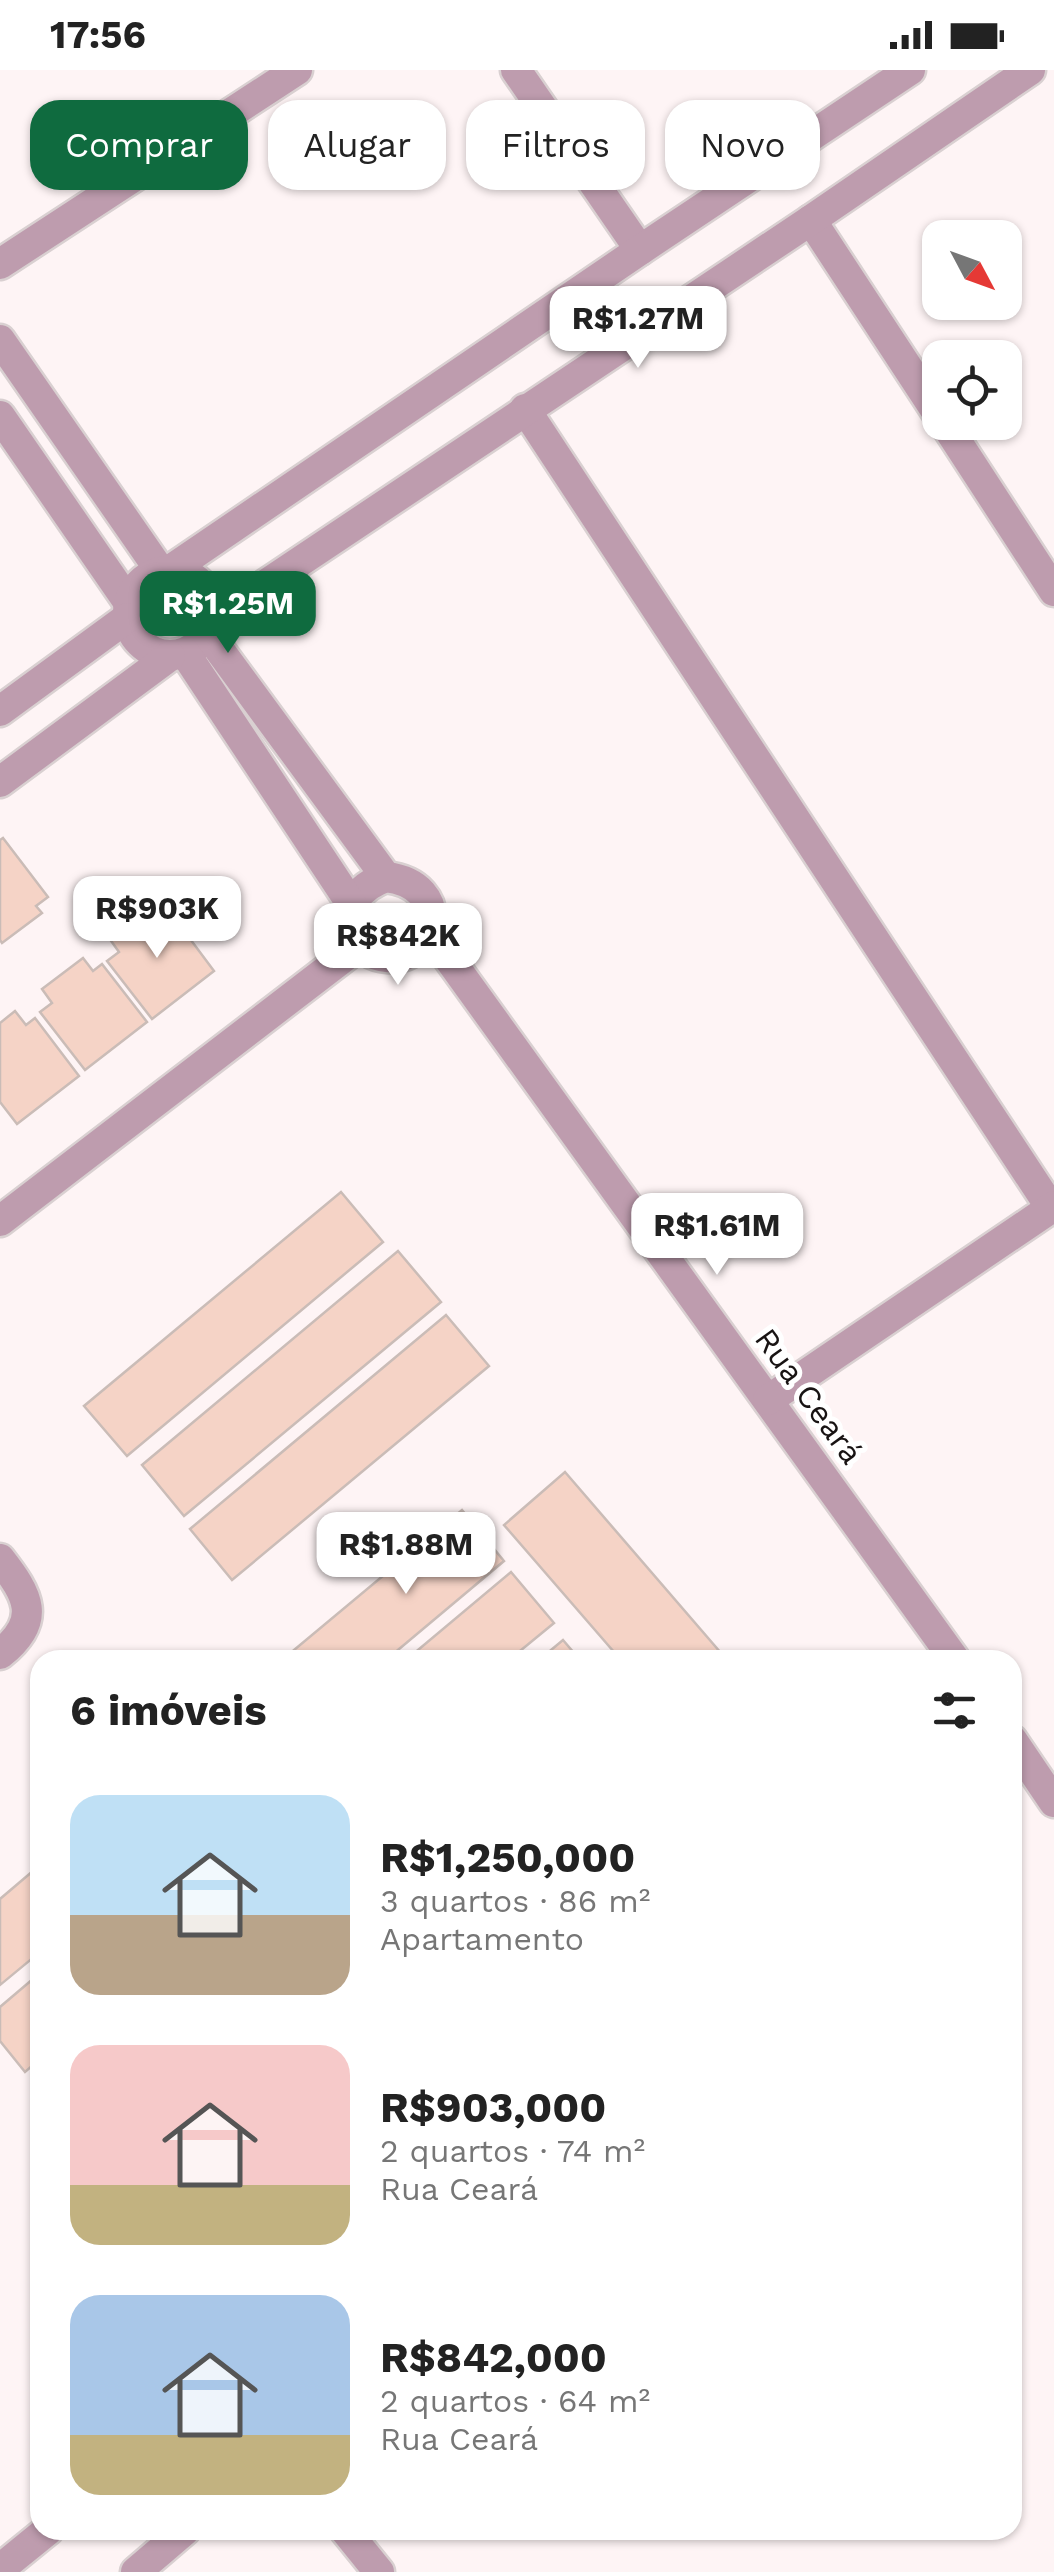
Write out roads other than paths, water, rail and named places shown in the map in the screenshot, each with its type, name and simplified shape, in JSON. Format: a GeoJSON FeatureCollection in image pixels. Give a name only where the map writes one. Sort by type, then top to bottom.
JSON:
{"type":"FeatureCollection","features":[{"type":"Feature","properties":{"kind":"street"},"geometry":{"type":"LineString","coordinates":[[0,264],[297,70]]}},
{"type":"Feature","properties":{"kind":"street"},"geometry":{"type":"LineString","coordinates":[[516,70],[640,250]]}},
{"type":"Feature","properties":{"kind":"street"},"geometry":{"type":"LineString","coordinates":[[0,710],[128,610],[135,589],[147,578],[165,572],[910,70]]}},
{"type":"Feature","properties":{"kind":"street"},"geometry":{"type":"LineString","coordinates":[[0,782],[193,641],[525,409],[1030,70]]}},
{"type":"Feature","properties":{"kind":"street"},"geometry":{"type":"LineString","coordinates":[[811,220],[922,389]]}},
{"type":"Feature","properties":{"kind":"street"},"geometry":{"type":"LineString","coordinates":[[0,340],[165,572],[192,578],[202,586],[212,608],[193,641],[154,653],[141,645],[132,633],[128,610],[0,416]]}},
{"type":"Feature","properties":{"kind":"street"},"geometry":{"type":"LineString","coordinates":[[525,409],[1052,1207],[768,1400]]}},
{"type":"Feature","properties":{"kind":"street"},"geometry":{"type":"LineString","coordinates":[[955,440],[1054,591]]}},
{"type":"Feature","properties":{"kind":"street"},"geometry":{"type":"LineString","coordinates":[[193,641],[386,877]]}},
{"type":"Feature","properties":{"kind":"street"},"geometry":{"type":"LineString","coordinates":[[193,641],[352,905]]}},
{"type":"Feature","properties":{"kind":"street"},"geometry":{"type":"LineString","coordinates":[[386,877],[417,886],[427,899],[431,915],[429,931],[421,945],[392,958],[376,956],[361,944],[350,920],[360,891],[386,877]]}},
{"type":"Feature","properties":{"kind":"street","name":"Rua Ceará"},"geometry":{"type":"LineString","coordinates":[[429,931],[949,1650]]}},
{"type":"Feature","properties":{"kind":"street"},"geometry":{"type":"LineString","coordinates":[[0,1221],[361,944]]}},
{"type":"Feature","properties":{"kind":"street"},"geometry":{"type":"LineString","coordinates":[[0,1559],[22,1588],[28,1616],[16,1642],[0,1654]]}},
{"type":"Feature","properties":{"kind":"street"},"geometry":{"type":"LineString","coordinates":[[1022,1755],[1054,1802]]}},
{"type":"Feature","properties":{"kind":"street"},"geometry":{"type":"LineString","coordinates":[[0,2570],[36,2540]]}},
{"type":"Feature","properties":{"kind":"street"},"geometry":{"type":"LineString","coordinates":[[136,2572],[174,2540]]}},
{"type":"Feature","properties":{"kind":"street"},"geometry":{"type":"LineString","coordinates":[[352,2540],[379,2572]]}}]}
